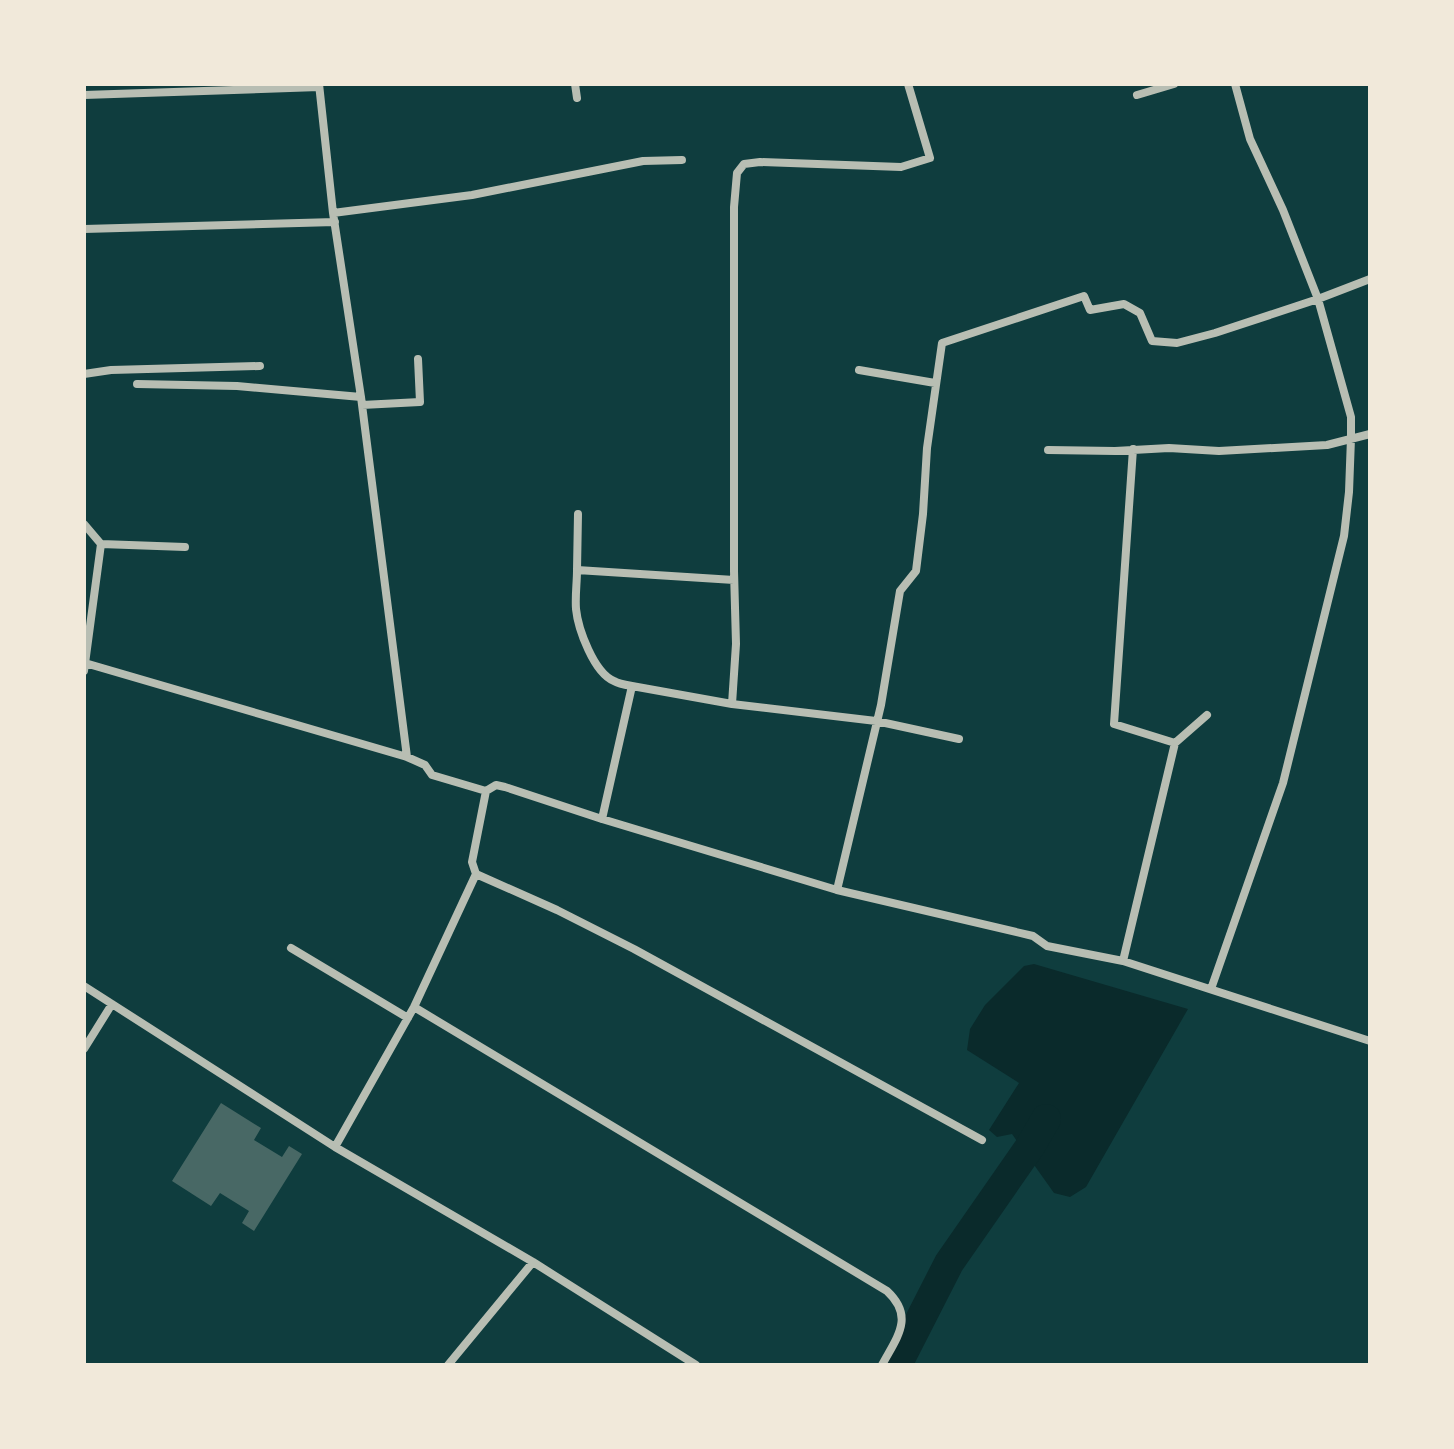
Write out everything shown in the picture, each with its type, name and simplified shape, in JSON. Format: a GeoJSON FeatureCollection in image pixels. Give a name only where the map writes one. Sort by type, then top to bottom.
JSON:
{"type":"FeatureCollection","features":[{"type":"Feature","properties":{"kind":"street"},"geometry":{"type":"LineString","coordinates":[[575,84],[577,98]]}},
{"type":"Feature","properties":{"kind":"street"},"geometry":{"type":"LineString","coordinates":[[732,704],[736,644],[734,207],[737,173],[744,164],[760,162],[901,167],[930,158],[908,84]]}},
{"type":"Feature","properties":{"kind":"street"},"geometry":{"type":"LineString","coordinates":[[1137,95],[1174,84]]}},
{"type":"Feature","properties":{"kind":"street"},"geometry":{"type":"LineString","coordinates":[[1211,989],[1287,769],[1344,536],[1351,438],[1351,417],[1318,299],[1283,210],[1250,139],[1235,84]]}},
{"type":"Feature","properties":{"kind":"street"},"geometry":{"type":"LineString","coordinates":[[84,95],[319,86],[407,757]]}},
{"type":"Feature","properties":{"kind":"street"},"geometry":{"type":"LineString","coordinates":[[84,229],[334,218],[472,195],[643,161],[682,160]]}},
{"type":"Feature","properties":{"kind":"street"},"geometry":{"type":"LineString","coordinates":[[837,890],[881,705],[900,591],[916,571],[927,448],[942,343],[1084,296],[1090,310],[1124,304],[1140,313],[1152,341],[1177,343],[1254,321],[1370,279]]}},
{"type":"Feature","properties":{"kind":"street"},"geometry":{"type":"LineString","coordinates":[[137,384],[237,386],[361,401],[420,402],[418,359]]}},
{"type":"Feature","properties":{"kind":"street"},"geometry":{"type":"LineString","coordinates":[[84,374],[111,370],[260,366]]}},
{"type":"Feature","properties":{"kind":"street"},"geometry":{"type":"LineString","coordinates":[[859,370],[935,383]]}},
{"type":"Feature","properties":{"kind":"street"},"geometry":{"type":"LineString","coordinates":[[1048,450],[1169,448],[1219,451],[1327,445],[1370,434]]}},
{"type":"Feature","properties":{"kind":"street"},"geometry":{"type":"LineString","coordinates":[[1133,449],[1114,724],[1175,743]]}},
{"type":"Feature","properties":{"kind":"street"},"geometry":{"type":"LineString","coordinates":[[578,514],[576,611],[589,650],[604,676],[632,686],[732,704],[876,721],[959,739]]}},
{"type":"Feature","properties":{"kind":"street"},"geometry":{"type":"LineString","coordinates":[[84,524],[101,544],[185,547]]}},
{"type":"Feature","properties":{"kind":"street"},"geometry":{"type":"LineString","coordinates":[[101,544],[85,667],[407,757],[425,765],[432,775],[486,791],[496,785],[505,787],[837,890],[1033,936],[1047,946],[1123,961],[1370,1041]]}},
{"type":"Feature","properties":{"kind":"street"},"geometry":{"type":"LineString","coordinates":[[577,570],[734,580]]}},
{"type":"Feature","properties":{"kind":"street"},"geometry":{"type":"LineString","coordinates":[[602,819],[632,686]]}},
{"type":"Feature","properties":{"kind":"street"},"geometry":{"type":"LineString","coordinates":[[1123,961],[1175,743],[1207,715]]}},
{"type":"Feature","properties":{"kind":"street"},"geometry":{"type":"LineString","coordinates":[[335,1147],[414,1007],[476,874],[472,862],[486,791]]}},
{"type":"Feature","properties":{"kind":"street"},"geometry":{"type":"LineString","coordinates":[[476,874],[634,949],[982,1140]]}},
{"type":"Feature","properties":{"kind":"street"},"geometry":{"type":"LineString","coordinates":[[291,948],[408,1018]]}},
{"type":"Feature","properties":{"kind":"street"},"geometry":{"type":"LineString","coordinates":[[84,986],[335,1147],[533,1262],[696,1365]]}},
{"type":"Feature","properties":{"kind":"street"},"geometry":{"type":"LineString","coordinates":[[84,1049],[112,1004]]}},
{"type":"Feature","properties":{"kind":"street"},"geometry":{"type":"LineString","coordinates":[[414,1007],[887,1291],[899,1302],[902,1314],[900,1330],[882,1365]]}},
{"type":"Feature","properties":{"kind":"street"},"geometry":{"type":"LineString","coordinates":[[448,1365],[533,1262]]}},
{"type":"Feature","properties":{"kind":"water"},"geometry":{"type":"Polygon","coordinates":[[[1034,964],[1188,1009],[1086,1187],[1070,1197],[1054,1193],[1012,1134],[997,1137],[989,1130],[1019,1083],[967,1050],[970,1029],[985,1005],[1024,966],[1034,964]]]}},
{"type":"Feature","properties":{"kind":"building"},"geometry":{"type":"Polygon","coordinates":[[[221,1103],[261,1128],[254,1140],[282,1157],[289,1146],[302,1154],[254,1231],[242,1223],[249,1211],[220,1193],[211,1206],[172,1181],[221,1103]]]}},
{"type":"Feature","properties":{"kind":"waterway"},"geometry":{"type":"LineString","coordinates":[[897,1365],[949,1263],[1046,1119]]}}]}
